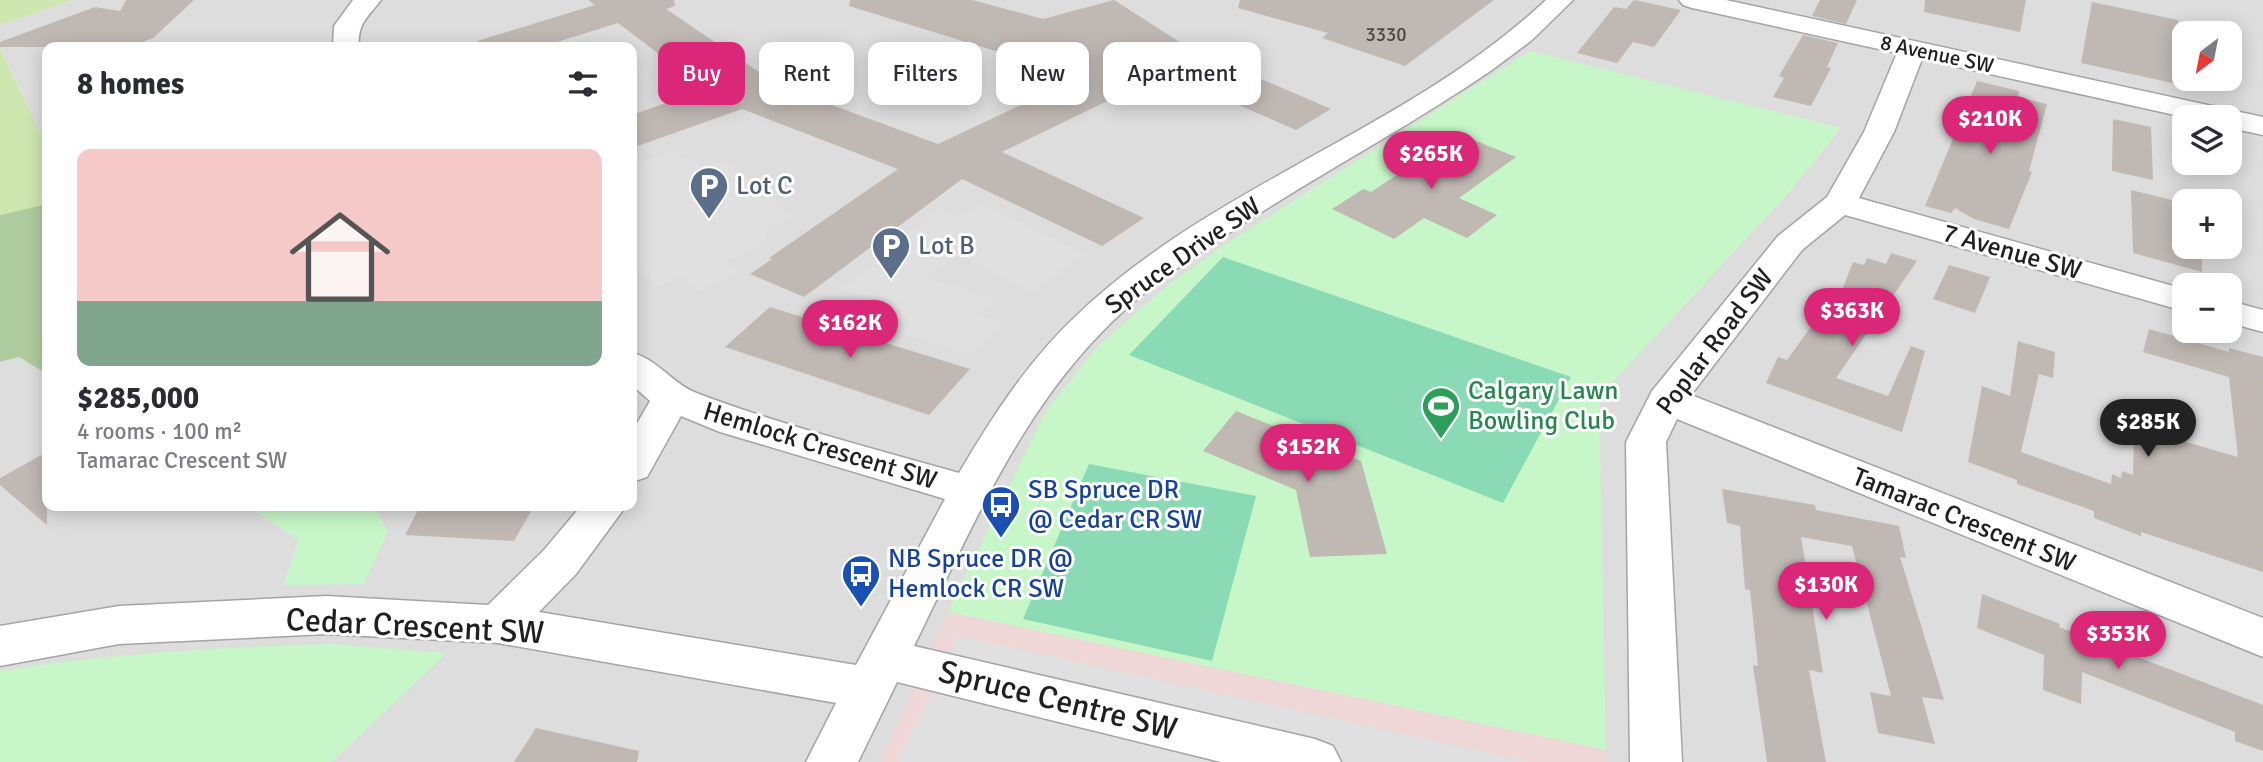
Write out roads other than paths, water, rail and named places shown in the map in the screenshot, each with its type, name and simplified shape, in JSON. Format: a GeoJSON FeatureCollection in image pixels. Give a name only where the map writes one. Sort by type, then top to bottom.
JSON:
{"type":"FeatureCollection","features":[{"type":"Feature","properties":{"kind":"street"},"geometry":{"type":"LineString","coordinates":[[345,42],[344,34],[348,24],[368,0]]}},
{"type":"Feature","properties":{"kind":"street","name":"Spruce Drive SW"},"geometry":{"type":"LineString","coordinates":[[832,762],[969,491],[998,440],[1061,354],[1118,297],[1167,260],[1464,78],[1515,43],[1560,0]]}},
{"type":"Feature","properties":{"kind":"street","name":"8 Avenue SW"},"geometry":{"type":"LineString","coordinates":[[1692,0],[2172,106]]}},
{"type":"Feature","properties":{"kind":"street","name":"Poplar Road SW"},"geometry":{"type":"LineString","coordinates":[[1656,762],[1646,442],[1666,400],[1790,243],[1840,203],[1879,132],[1912,49]]}},
{"type":"Feature","properties":{"kind":"street"},"geometry":{"type":"LineString","coordinates":[[2242,122],[2263,126]]}},
{"type":"Feature","properties":{"kind":"street","name":"7 Avenue SW"},"geometry":{"type":"LineString","coordinates":[[1840,203],[2172,297]]}},
{"type":"Feature","properties":{"kind":"street"},"geometry":{"type":"LineString","coordinates":[[2242,315],[2263,321]]}},
{"type":"Feature","properties":{"kind":"street","name":"Hemlock Crescent SW"},"geometry":{"type":"LineString","coordinates":[[637,369],[671,398],[734,422],[969,491]]}},
{"type":"Feature","properties":{"kind":"street","name":"Hemlock Crescent SW"},"geometry":{"type":"LineString","coordinates":[[637,458],[671,398]]}},
{"type":"Feature","properties":{"kind":"street","name":"Tamarac Crescent SW"},"geometry":{"type":"LineString","coordinates":[[1666,400],[2263,638]]}},
{"type":"Feature","properties":{"kind":"street"},"geometry":{"type":"LineString","coordinates":[[498,624],[559,562],[601,511]]}},
{"type":"Feature","properties":{"kind":"street","name":"Cedar Crescent SW"},"geometry":{"type":"LineString","coordinates":[[0,646],[119,625],[326,615],[498,624],[876,674]]}},
{"type":"Feature","properties":{"kind":"street","name":"Spruce Centre SW"},"geometry":{"type":"LineString","coordinates":[[876,674],[1315,762]]}},
{"type":"Feature","properties":{"kind":"place","name":"Lot C"},"geometry":{"type":"Point","coordinates":[709,220]}},
{"type":"Feature","properties":{"kind":"place","name":"Lot B"},"geometry":{"type":"Point","coordinates":[891,280]}},
{"type":"Feature","properties":{"kind":"place","name":"Calgary Lawn Bowling Club"},"geometry":{"type":"Point","coordinates":[1441,440]}},
{"type":"Feature","properties":{"kind":"place","name":"SB Spruce DR @ Cedar CR SW"},"geometry":{"type":"Point","coordinates":[1001,539]}},
{"type":"Feature","properties":{"kind":"place","name":"NB Spruce DR @ Hemlock CR SW"},"geometry":{"type":"Point","coordinates":[861,608]}}]}
